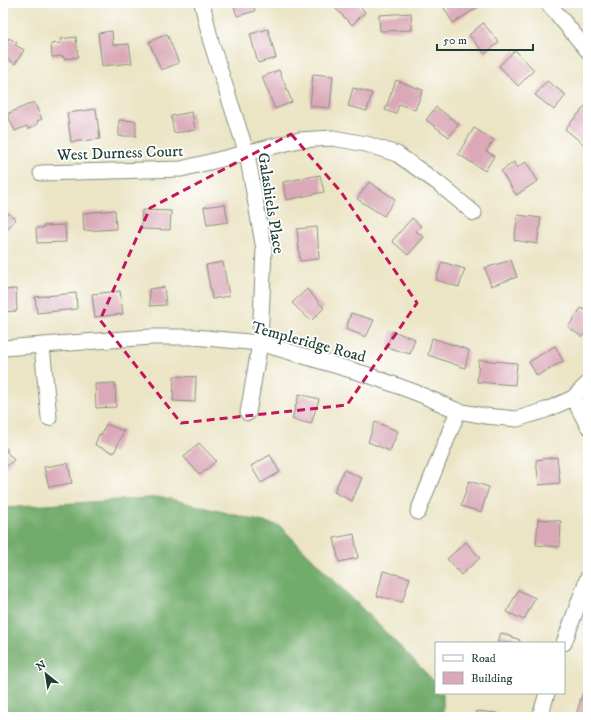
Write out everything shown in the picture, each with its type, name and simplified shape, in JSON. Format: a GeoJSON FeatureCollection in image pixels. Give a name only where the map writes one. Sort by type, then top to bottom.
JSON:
{"type":"FeatureCollection","features":[{"type":"Feature","properties":{"kind":"street","name":"Galashiels Place"},"geometry":{"type":"LineString","coordinates":[[202,3],[211,42],[247,154],[264,249],[260,343],[248,413]]}},
{"type":"Feature","properties":{"kind":"street"},"geometry":{"type":"LineString","coordinates":[[548,3],[588,51]]}},
{"type":"Feature","properties":{"kind":"street","name":"West Durness Court"},"geometry":{"type":"LineString","coordinates":[[41,173],[180,169],[300,140],[333,138],[366,144],[397,154],[438,183],[474,213]]}},
{"type":"Feature","properties":{"kind":"street","name":"Templeridge Road"},"geometry":{"type":"LineString","coordinates":[[3,348],[151,336],[194,337],[260,343],[368,375],[417,393],[458,411],[484,416],[517,418],[546,410],[573,398],[588,383]]}},
{"type":"Feature","properties":{"kind":"street"},"geometry":{"type":"LineString","coordinates":[[42,346],[49,418]]}},
{"type":"Feature","properties":{"kind":"street"},"geometry":{"type":"LineString","coordinates":[[573,398],[588,426]]}},
{"type":"Feature","properties":{"kind":"street"},"geometry":{"type":"LineString","coordinates":[[418,512],[458,411]]}},
{"type":"Feature","properties":{"kind":"street"},"geometry":{"type":"LineString","coordinates":[[564,642],[588,577]]}},
{"type":"Feature","properties":{"kind":"street"},"geometry":{"type":"LineString","coordinates":[[540,717],[547,694]]}},
{"type":"Feature","properties":{"kind":"highlighted area"},"geometry":{"type":"Polygon","coordinates":[[[291,134],[341,192],[417,303],[347,405],[181,423],[100,320],[150,208],[291,134]]]}},
{"type":"Feature","properties":{"kind":"green space"},"geometry":{"type":"Polygon","coordinates":[[[162,497],[280,526],[435,682],[435,694],[443,694],[443,717],[3,717],[3,508],[162,497]]]}},
{"type":"Feature","properties":{"kind":"building"},"geometry":{"type":"Polygon","coordinates":[[[233,3],[253,3],[255,11],[237,16],[233,3]]]}},
{"type":"Feature","properties":{"kind":"building"},"geometry":{"type":"Polygon","coordinates":[[[334,3],[357,3],[365,12],[352,25],[332,5],[334,3]]]}},
{"type":"Feature","properties":{"kind":"building"},"geometry":{"type":"Polygon","coordinates":[[[441,3],[485,3],[453,23],[441,3]]]}},
{"type":"Feature","properties":{"kind":"building"},"geometry":{"type":"Polygon","coordinates":[[[411,13],[412,30],[380,31],[379,15],[411,13]]]}},
{"type":"Feature","properties":{"kind":"building"},"geometry":{"type":"Polygon","coordinates":[[[483,23],[499,42],[485,54],[469,35],[483,23]]]}},
{"type":"Feature","properties":{"kind":"building"},"geometry":{"type":"Polygon","coordinates":[[[268,29],[276,58],[258,63],[250,34],[268,29]]]}},
{"type":"Feature","properties":{"kind":"building"},"geometry":{"type":"Polygon","coordinates":[[[112,31],[113,45],[129,44],[132,63],[102,66],[98,33],[112,31]]]}},
{"type":"Feature","properties":{"kind":"building"},"geometry":{"type":"Polygon","coordinates":[[[167,34],[179,63],[161,70],[149,42],[167,34]]]}},
{"type":"Feature","properties":{"kind":"building"},"geometry":{"type":"Polygon","coordinates":[[[3,36],[8,40],[9,38],[17,43],[15,45],[24,50],[15,64],[3,56],[3,36]]]}},
{"type":"Feature","properties":{"kind":"building"},"geometry":{"type":"Polygon","coordinates":[[[76,37],[78,57],[64,59],[63,56],[52,57],[51,44],[61,43],[60,39],[76,37]]]}},
{"type":"Feature","properties":{"kind":"building"},"geometry":{"type":"Polygon","coordinates":[[[515,50],[534,70],[518,86],[499,66],[515,50]]]}},
{"type":"Feature","properties":{"kind":"building"},"geometry":{"type":"Polygon","coordinates":[[[279,70],[292,102],[275,109],[262,77],[279,70]]]}},
{"type":"Feature","properties":{"kind":"building"},"geometry":{"type":"Polygon","coordinates":[[[313,74],[333,76],[330,108],[310,106],[313,74]]]}},
{"type":"Feature","properties":{"kind":"building"},"geometry":{"type":"Polygon","coordinates":[[[396,80],[423,90],[415,110],[399,104],[396,114],[385,110],[396,80]]]}},
{"type":"Feature","properties":{"kind":"building"},"geometry":{"type":"Polygon","coordinates":[[[547,81],[566,95],[554,110],[535,95],[547,81]]]}},
{"type":"Feature","properties":{"kind":"building"},"geometry":{"type":"Polygon","coordinates":[[[353,88],[372,93],[367,111],[348,106],[353,88]]]}},
{"type":"Feature","properties":{"kind":"building"},"geometry":{"type":"Polygon","coordinates":[[[34,102],[42,119],[37,121],[38,124],[28,129],[27,126],[15,131],[7,114],[34,102]]]}},
{"type":"Feature","properties":{"kind":"building"},"geometry":{"type":"Polygon","coordinates":[[[588,103],[588,146],[587,147],[565,129],[588,103]]]}},
{"type":"Feature","properties":{"kind":"building"},"geometry":{"type":"Polygon","coordinates":[[[436,107],[459,124],[449,137],[426,120],[436,107]]]}},
{"type":"Feature","properties":{"kind":"building"},"geometry":{"type":"Polygon","coordinates":[[[96,109],[100,139],[71,142],[67,113],[96,109]]]}},
{"type":"Feature","properties":{"kind":"building"},"geometry":{"type":"Polygon","coordinates":[[[192,112],[195,130],[174,133],[171,116],[192,112]]]}},
{"type":"Feature","properties":{"kind":"building"},"geometry":{"type":"Polygon","coordinates":[[[119,120],[136,121],[136,136],[119,136],[119,120]]]}},
{"type":"Feature","properties":{"kind":"building"},"geometry":{"type":"Polygon","coordinates":[[[474,128],[494,140],[486,151],[494,156],[485,171],[458,154],[474,128]]]}},
{"type":"Feature","properties":{"kind":"building"},"geometry":{"type":"Polygon","coordinates":[[[514,162],[517,168],[526,162],[538,181],[516,195],[501,171],[514,162]]]}},
{"type":"Feature","properties":{"kind":"building"},"geometry":{"type":"Polygon","coordinates":[[[320,175],[324,192],[286,200],[283,182],[320,175]]]}},
{"type":"Feature","properties":{"kind":"building"},"geometry":{"type":"Polygon","coordinates":[[[369,182],[395,199],[384,216],[357,199],[369,182]]]}},
{"type":"Feature","properties":{"kind":"building"},"geometry":{"type":"Polygon","coordinates":[[[225,204],[228,222],[207,225],[204,207],[225,204]]]}},
{"type":"Feature","properties":{"kind":"building"},"geometry":{"type":"Polygon","coordinates":[[[115,210],[116,229],[84,231],[83,213],[115,210]]]}},
{"type":"Feature","properties":{"kind":"building"},"geometry":{"type":"Polygon","coordinates":[[[142,210],[171,211],[170,230],[141,229],[142,210]]]}},
{"type":"Feature","properties":{"kind":"building"},"geometry":{"type":"Polygon","coordinates":[[[5,211],[16,219],[3,234],[3,213],[5,211]]]}},
{"type":"Feature","properties":{"kind":"building"},"geometry":{"type":"Polygon","coordinates":[[[518,215],[541,218],[537,244],[514,240],[518,215]]]}},
{"type":"Feature","properties":{"kind":"building"},"geometry":{"type":"Polygon","coordinates":[[[412,218],[421,226],[416,231],[424,237],[408,255],[392,241],[412,218]]]}},
{"type":"Feature","properties":{"kind":"building"},"geometry":{"type":"Polygon","coordinates":[[[65,225],[66,242],[37,243],[36,228],[43,228],[43,226],[65,225]]]}},
{"type":"Feature","properties":{"kind":"building"},"geometry":{"type":"Polygon","coordinates":[[[317,227],[319,259],[300,261],[297,229],[317,227]]]}},
{"type":"Feature","properties":{"kind":"building"},"geometry":{"type":"Polygon","coordinates":[[[511,260],[517,277],[491,286],[485,268],[511,260]]]}},
{"type":"Feature","properties":{"kind":"building"},"geometry":{"type":"Polygon","coordinates":[[[223,262],[229,296],[212,299],[206,265],[223,262]]]}},
{"type":"Feature","properties":{"kind":"building"},"geometry":{"type":"Polygon","coordinates":[[[442,262],[465,269],[459,287],[436,280],[442,262]]]}},
{"type":"Feature","properties":{"kind":"building"},"geometry":{"type":"Polygon","coordinates":[[[164,287],[166,305],[150,306],[149,289],[164,287]]]}},
{"type":"Feature","properties":{"kind":"building"},"geometry":{"type":"Polygon","coordinates":[[[16,289],[17,311],[3,312],[3,290],[16,289]]]}},
{"type":"Feature","properties":{"kind":"building"},"geometry":{"type":"Polygon","coordinates":[[[307,289],[324,308],[311,321],[292,303],[307,289]]]}},
{"type":"Feature","properties":{"kind":"building"},"geometry":{"type":"Polygon","coordinates":[[[120,291],[123,314],[95,317],[92,294],[120,291]]]}},
{"type":"Feature","properties":{"kind":"building"},"geometry":{"type":"Polygon","coordinates":[[[76,293],[77,309],[37,313],[35,297],[76,293]]]}},
{"type":"Feature","properties":{"kind":"building"},"geometry":{"type":"Polygon","coordinates":[[[581,308],[588,312],[588,329],[582,337],[568,327],[581,308]]]}},
{"type":"Feature","properties":{"kind":"building"},"geometry":{"type":"Polygon","coordinates":[[[351,313],[374,320],[366,337],[346,329],[351,313]]]}},
{"type":"Feature","properties":{"kind":"building"},"geometry":{"type":"Polygon","coordinates":[[[392,331],[415,339],[410,354],[387,347],[392,331]]]}},
{"type":"Feature","properties":{"kind":"building"},"geometry":{"type":"Polygon","coordinates":[[[432,338],[469,350],[465,368],[428,355],[432,338]]]}},
{"type":"Feature","properties":{"kind":"building"},"geometry":{"type":"Polygon","coordinates":[[[555,346],[563,361],[537,376],[529,362],[555,346]]]}},
{"type":"Feature","properties":{"kind":"building"},"geometry":{"type":"Polygon","coordinates":[[[479,360],[517,363],[515,385],[477,382],[479,360]]]}},
{"type":"Feature","properties":{"kind":"building"},"geometry":{"type":"Polygon","coordinates":[[[174,376],[196,377],[195,402],[173,401],[174,376]]]}},
{"type":"Feature","properties":{"kind":"building"},"geometry":{"type":"Polygon","coordinates":[[[115,383],[116,407],[96,408],[95,384],[115,383]]]}},
{"type":"Feature","properties":{"kind":"building"},"geometry":{"type":"Polygon","coordinates":[[[299,394],[319,399],[311,424],[292,419],[299,394]]]}},
{"type":"Feature","properties":{"kind":"building"},"geometry":{"type":"Polygon","coordinates":[[[375,422],[398,431],[390,451],[368,442],[375,422]]]}},
{"type":"Feature","properties":{"kind":"building"},"geometry":{"type":"Polygon","coordinates":[[[106,424],[124,431],[114,453],[95,445],[99,434],[101,435],[106,424]]]}},
{"type":"Feature","properties":{"kind":"building"},"geometry":{"type":"Polygon","coordinates":[[[199,443],[216,461],[200,475],[184,457],[199,443]]]}},
{"type":"Feature","properties":{"kind":"building"},"geometry":{"type":"Polygon","coordinates":[[[3,444],[8,450],[6,451],[14,460],[3,469],[3,444]]]}},
{"type":"Feature","properties":{"kind":"building"},"geometry":{"type":"Polygon","coordinates":[[[270,455],[280,472],[261,483],[251,466],[270,455]]]}},
{"type":"Feature","properties":{"kind":"building"},"geometry":{"type":"Polygon","coordinates":[[[557,457],[560,483],[539,485],[536,460],[557,457]]]}},
{"type":"Feature","properties":{"kind":"building"},"geometry":{"type":"Polygon","coordinates":[[[68,463],[72,483],[49,487],[44,467],[68,463]]]}},
{"type":"Feature","properties":{"kind":"building"},"geometry":{"type":"Polygon","coordinates":[[[344,470],[362,478],[352,501],[334,492],[344,470]]]}},
{"type":"Feature","properties":{"kind":"building"},"geometry":{"type":"Polygon","coordinates":[[[469,481],[489,487],[481,512],[461,506],[469,481]]]}},
{"type":"Feature","properties":{"kind":"building"},"geometry":{"type":"Polygon","coordinates":[[[538,519],[561,521],[560,547],[536,545],[538,519]]]}},
{"type":"Feature","properties":{"kind":"building"},"geometry":{"type":"Polygon","coordinates":[[[354,534],[358,558],[339,562],[334,538],[354,534]]]}},
{"type":"Feature","properties":{"kind":"building"},"geometry":{"type":"Polygon","coordinates":[[[466,542],[480,558],[461,575],[447,559],[466,542]]]}},
{"type":"Feature","properties":{"kind":"building"},"geometry":{"type":"Polygon","coordinates":[[[383,571],[410,578],[402,602],[377,596],[383,571]]]}},
{"type":"Feature","properties":{"kind":"building"},"geometry":{"type":"Polygon","coordinates":[[[518,590],[535,598],[524,620],[507,612],[518,590]]]}},
{"type":"Feature","properties":{"kind":"building"},"geometry":{"type":"Polygon","coordinates":[[[501,633],[520,640],[519,642],[497,642],[501,633]]]}},
{"type":"Feature","properties":{"kind":"building"},"geometry":{"type":"Polygon","coordinates":[[[583,692],[588,694],[588,717],[576,715],[583,692]]]}},
{"type":"Feature","properties":{"kind":"building"},"geometry":{"type":"Polygon","coordinates":[[[477,711],[497,713],[497,717],[476,717],[477,711]]]}}]}
